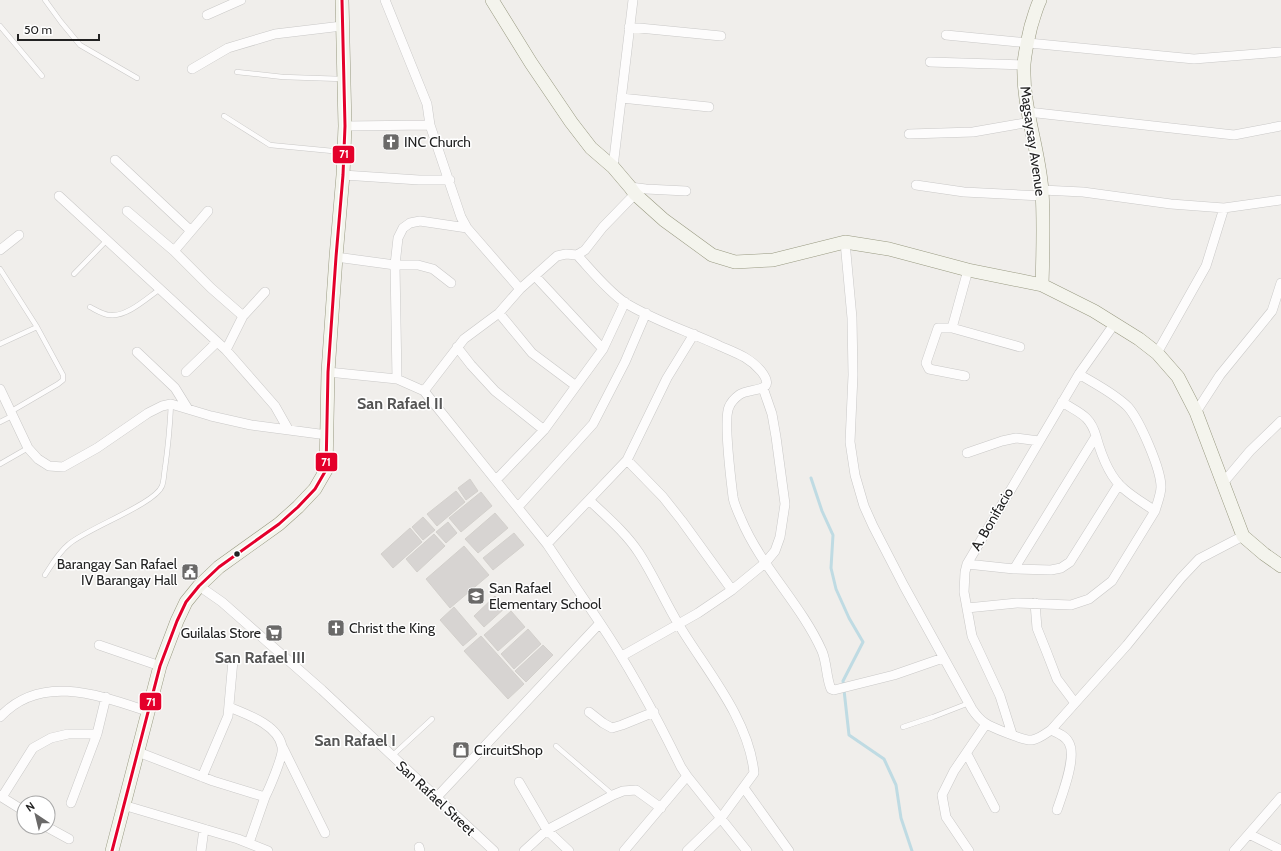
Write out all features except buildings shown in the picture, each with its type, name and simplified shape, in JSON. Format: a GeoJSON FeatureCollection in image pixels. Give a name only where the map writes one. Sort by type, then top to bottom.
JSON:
{"type":"FeatureCollection","features":[{"type":"Feature","properties":{"kind":"street"},"geometry":{"type":"LineString","coordinates":[[207,15],[241,0]]}},
{"type":"Feature","properties":{"kind":"street"},"geometry":{"type":"LineString","coordinates":[[112,851],[138,752],[147,711],[160,666],[186,602],[198,586],[219,567],[279,524],[298,507],[315,489],[326,470],[328,372],[343,175],[345,126],[342,0]]}},
{"type":"Feature","properties":{"kind":"street"},"geometry":{"type":"LineString","coordinates":[[385,0],[427,104],[430,125],[450,180],[461,217],[467,228],[520,289]]}},
{"type":"Feature","properties":{"kind":"street"},"geometry":{"type":"LineString","coordinates":[[492,0],[527,57],[571,122],[591,148],[613,168],[632,190],[664,220],[712,255],[735,262],[773,260],[844,242],[889,249],[968,270],[1042,285],[1115,323],[1139,339],[1157,353],[1178,377],[1196,412],[1244,536],[1264,554],[1281,566]]}},
{"type":"Feature","properties":{"kind":"street"},"geometry":{"type":"LineString","coordinates":[[613,168],[632,0]]}},
{"type":"Feature","properties":{"kind":"street","name":"Magsaysay Avenue"},"geometry":{"type":"LineString","coordinates":[[1040,0],[1036,7],[1026,44],[1024,65],[1029,117],[1042,193],[1044,239],[1042,285]]}},
{"type":"Feature","properties":{"kind":"street"},"geometry":{"type":"LineString","coordinates":[[192,69],[228,48],[275,34],[342,26]]}},
{"type":"Feature","properties":{"kind":"street"},"geometry":{"type":"LineString","coordinates":[[629,27],[721,36]]}},
{"type":"Feature","properties":{"kind":"street"},"geometry":{"type":"LineString","coordinates":[[946,35],[1026,44],[1128,52],[1194,60],[1281,52]]}},
{"type":"Feature","properties":{"kind":"street"},"geometry":{"type":"LineString","coordinates":[[930,62],[1024,65]]}},
{"type":"Feature","properties":{"kind":"street"},"geometry":{"type":"LineString","coordinates":[[621,98],[709,107]]}},
{"type":"Feature","properties":{"kind":"street"},"geometry":{"type":"LineString","coordinates":[[909,134],[973,132],[1029,117],[1234,135],[1281,126]]}},
{"type":"Feature","properties":{"kind":"street"},"geometry":{"type":"LineString","coordinates":[[345,126],[430,125]]}},
{"type":"Feature","properties":{"kind":"street"},"geometry":{"type":"LineString","coordinates":[[115,160],[191,231]]}},
{"type":"Feature","properties":{"kind":"street"},"geometry":{"type":"LineString","coordinates":[[343,175],[419,180],[450,180]]}},
{"type":"Feature","properties":{"kind":"street"},"geometry":{"type":"LineString","coordinates":[[916,185],[964,192],[1082,192],[1164,203],[1224,208],[1281,200]]}},
{"type":"Feature","properties":{"kind":"street"},"geometry":{"type":"LineString","coordinates":[[424,391],[464,339],[499,313],[520,289],[557,256],[566,254],[577,255],[585,250],[632,190],[646,189],[686,191]]}},
{"type":"Feature","properties":{"kind":"street"},"geometry":{"type":"LineString","coordinates":[[59,196],[216,343],[226,350],[275,406],[288,429]]}},
{"type":"Feature","properties":{"kind":"street"},"geometry":{"type":"LineString","coordinates":[[1157,353],[1206,266],[1224,208]]}},
{"type":"Feature","properties":{"kind":"street"},"geometry":{"type":"LineString","coordinates":[[127,211],[174,251],[211,288],[243,316]]}},
{"type":"Feature","properties":{"kind":"street"},"geometry":{"type":"LineString","coordinates":[[174,251],[208,211]]}},
{"type":"Feature","properties":{"kind":"street"},"geometry":{"type":"LineString","coordinates":[[397,379],[395,265],[398,238],[403,228],[410,223],[420,221],[467,228]]}},
{"type":"Feature","properties":{"kind":"street"},"geometry":{"type":"LineString","coordinates":[[0,250],[19,235]]}},
{"type":"Feature","properties":{"kind":"street"},"geometry":{"type":"LineString","coordinates":[[844,242],[852,318],[853,375],[850,442],[855,475],[864,506],[904,586],[943,658],[977,717],[986,724],[1020,738],[1031,740],[1040,737],[1051,730],[1127,645],[1181,578],[1199,559],[1244,536]]}},
{"type":"Feature","properties":{"kind":"street"},"geometry":{"type":"LineString","coordinates":[[577,255],[607,288],[625,302],[646,313],[744,356],[760,371],[766,380],[766,385],[763,388],[740,394],[732,402],[728,409],[727,424],[733,499],[754,546],[800,613],[822,651],[831,689],[834,690],[894,675],[943,658]]}},
{"type":"Feature","properties":{"kind":"street"},"geometry":{"type":"LineString","coordinates":[[336,257],[395,265],[418,265],[433,269],[451,282]]}},
{"type":"Feature","properties":{"kind":"street"},"geometry":{"type":"LineString","coordinates":[[952,328],[968,270]]}},
{"type":"Feature","properties":{"kind":"street"},"geometry":{"type":"LineString","coordinates":[[535,276],[603,349]]}},
{"type":"Feature","properties":{"kind":"street"},"geometry":{"type":"LineString","coordinates":[[1196,412],[1220,375],[1272,311],[1281,283]]}},
{"type":"Feature","properties":{"kind":"street"},"geometry":{"type":"LineString","coordinates":[[226,350],[243,316],[265,292]]}},
{"type":"Feature","properties":{"kind":"street"},"geometry":{"type":"LineString","coordinates":[[496,480],[544,430],[603,349],[625,302]]}},
{"type":"Feature","properties":{"kind":"street"},"geometry":{"type":"LineString","coordinates":[[499,313],[532,353],[576,386]]}},
{"type":"Feature","properties":{"kind":"street"},"geometry":{"type":"LineString","coordinates":[[518,507],[593,424],[625,362],[646,313]]}},
{"type":"Feature","properties":{"kind":"street","name":"A. Bonifacio"},"geometry":{"type":"LineString","coordinates":[[1012,734],[1000,696],[972,636],[964,592],[967,564],[1079,374],[1115,323]]}},
{"type":"Feature","properties":{"kind":"street"},"geometry":{"type":"LineString","coordinates":[[965,376],[929,369],[926,363],[938,328],[952,328],[1020,347]]}},
{"type":"Feature","properties":{"kind":"street"},"geometry":{"type":"LineString","coordinates":[[547,544],[627,460],[667,378],[694,334]]}},
{"type":"Feature","properties":{"kind":"street"},"geometry":{"type":"LineString","coordinates":[[186,372],[216,343]]}},
{"type":"Feature","properties":{"kind":"street"},"geometry":{"type":"LineString","coordinates":[[457,347],[495,391],[544,430]]}},
{"type":"Feature","properties":{"kind":"street"},"geometry":{"type":"LineString","coordinates":[[137,352],[175,388],[188,409]]}},
{"type":"Feature","properties":{"kind":"street"},"geometry":{"type":"LineString","coordinates":[[328,372],[397,379],[424,391],[547,544],[622,656],[654,712],[686,776],[747,851]]}},
{"type":"Feature","properties":{"kind":"street"},"geometry":{"type":"LineString","coordinates":[[967,608],[1016,603],[1071,606],[1089,599],[1112,581],[1155,511],[1161,488],[1158,472],[1147,441],[1132,413],[1127,407],[1105,390],[1079,374]]}},
{"type":"Feature","properties":{"kind":"street"},"geometry":{"type":"LineString","coordinates":[[622,656],[698,613],[732,590],[765,563],[775,551],[780,537],[785,504],[772,414],[763,388]]}},
{"type":"Feature","properties":{"kind":"street"},"geometry":{"type":"LineString","coordinates":[[0,389],[28,448],[38,459],[49,466],[63,467],[97,448],[148,413],[162,406],[171,404],[251,425],[327,435]]}},
{"type":"Feature","properties":{"kind":"street"},"geometry":{"type":"LineString","coordinates":[[1062,402],[1087,418],[1094,430],[1101,454],[1118,484],[1155,511]]}},
{"type":"Feature","properties":{"kind":"street"},"geometry":{"type":"LineString","coordinates":[[1223,482],[1250,451],[1281,420]]}},
{"type":"Feature","properties":{"kind":"street"},"geometry":{"type":"LineString","coordinates":[[1014,569],[1096,436]]}},
{"type":"Feature","properties":{"kind":"street"},"geometry":{"type":"LineString","coordinates":[[967,453],[1002,441],[1016,438],[1039,441]]}},
{"type":"Feature","properties":{"kind":"street"},"geometry":{"type":"LineString","coordinates":[[627,460],[663,497],[732,590]]}},
{"type":"Feature","properties":{"kind":"street"},"geometry":{"type":"LineString","coordinates":[[967,564],[1014,569],[1051,570],[1061,568],[1070,562],[1118,484]]}},
{"type":"Feature","properties":{"kind":"street"},"geometry":{"type":"LineString","coordinates":[[589,500],[616,525],[639,553],[678,624],[731,707],[751,753],[754,773],[721,818],[688,851]]}},
{"type":"Feature","properties":{"kind":"street","name":"San Rafael Street"},"geometry":{"type":"LineString","coordinates":[[198,586],[222,602],[316,685],[494,851]]}},
{"type":"Feature","properties":{"kind":"street"},"geometry":{"type":"LineString","coordinates":[[1035,603],[1037,628],[1057,679],[1075,704]]}},
{"type":"Feature","properties":{"kind":"street"},"geometry":{"type":"LineString","coordinates":[[436,798],[600,623]]}},
{"type":"Feature","properties":{"kind":"street"},"geometry":{"type":"LineString","coordinates":[[99,645],[160,666]]}},
{"type":"Feature","properties":{"kind":"street"},"geometry":{"type":"LineString","coordinates":[[202,777],[228,716],[233,660]]}},
{"type":"Feature","properties":{"kind":"street"},"geometry":{"type":"LineString","coordinates":[[0,717],[17,702],[30,695],[61,691],[106,697],[147,711]]}},
{"type":"Feature","properties":{"kind":"street"},"geometry":{"type":"LineString","coordinates":[[71,803],[96,734],[106,697]]}},
{"type":"Feature","properties":{"kind":"street"},"geometry":{"type":"LineString","coordinates":[[229,707],[257,719],[266,725],[278,737],[325,833]]}},
{"type":"Feature","properties":{"kind":"street"},"geometry":{"type":"LineString","coordinates":[[589,712],[612,728],[622,726],[654,712]]}},
{"type":"Feature","properties":{"kind":"street"},"geometry":{"type":"LineString","coordinates":[[969,851],[946,817],[942,795],[954,771],[986,724]]}},
{"type":"Feature","properties":{"kind":"street"},"geometry":{"type":"LineString","coordinates":[[1051,730],[1064,736],[1070,743],[1072,756],[1057,810]]}},
{"type":"Feature","properties":{"kind":"street"},"geometry":{"type":"LineString","coordinates":[[16,806],[1,796],[34,748],[51,738],[68,734],[96,734]]}},
{"type":"Feature","properties":{"kind":"street"},"geometry":{"type":"LineString","coordinates":[[249,843],[265,797],[273,780],[283,748]]}},
{"type":"Feature","properties":{"kind":"street"},"geometry":{"type":"LineString","coordinates":[[138,752],[202,777],[265,797]]}},
{"type":"Feature","properties":{"kind":"street"},"geometry":{"type":"LineString","coordinates":[[967,754],[995,808]]}},
{"type":"Feature","properties":{"kind":"street"},"geometry":{"type":"LineString","coordinates":[[624,851],[686,776]]}},
{"type":"Feature","properties":{"kind":"street"},"geometry":{"type":"LineString","coordinates":[[519,782],[547,830],[569,851]]}},
{"type":"Feature","properties":{"kind":"street"},"geometry":{"type":"LineString","coordinates":[[744,788],[789,851]]}},
{"type":"Feature","properties":{"kind":"street"},"geometry":{"type":"LineString","coordinates":[[524,851],[547,830],[623,791],[636,790],[661,808]]}},
{"type":"Feature","properties":{"kind":"street"},"geometry":{"type":"LineString","coordinates":[[1234,851],[1281,797]]}},
{"type":"Feature","properties":{"kind":"street"},"geometry":{"type":"LineString","coordinates":[[123,805],[249,843],[268,851]]}},
{"type":"Feature","properties":{"kind":"street"},"geometry":{"type":"LineString","coordinates":[[202,851],[204,829]]}},
{"type":"Feature","properties":{"kind":"street"},"geometry":{"type":"LineString","coordinates":[[56,832],[69,839]]}},
{"type":"Feature","properties":{"kind":"street"},"geometry":{"type":"LineString","coordinates":[[1249,834],[1281,850]]}},
{"type":"Feature","properties":{"kind":"lane"},"geometry":{"type":"LineString","coordinates":[[45,0],[80,45],[137,78]]}},
{"type":"Feature","properties":{"kind":"lane"},"geometry":{"type":"LineString","coordinates":[[0,26],[42,76]]}},
{"type":"Feature","properties":{"kind":"lane"},"geometry":{"type":"LineString","coordinates":[[237,72],[283,77],[344,79]]}},
{"type":"Feature","properties":{"kind":"lane"},"geometry":{"type":"LineString","coordinates":[[224,116],[270,145],[344,152]]}},
{"type":"Feature","properties":{"kind":"lane"},"geometry":{"type":"LineString","coordinates":[[74,274],[106,240]]}},
{"type":"Feature","properties":{"kind":"lane"},"geometry":{"type":"LineString","coordinates":[[0,269],[38,328],[63,375],[63,380],[58,384],[0,422]]}},
{"type":"Feature","properties":{"kind":"lane"},"geometry":{"type":"LineString","coordinates":[[90,307],[112,316],[131,310],[160,289]]}},
{"type":"Feature","properties":{"kind":"lane"},"geometry":{"type":"LineString","coordinates":[[0,344],[38,328]]}},
{"type":"Feature","properties":{"kind":"lane"},"geometry":{"type":"LineString","coordinates":[[45,575],[60,553],[70,543],[156,495],[162,486],[168,446],[171,404]]}},
{"type":"Feature","properties":{"kind":"lane"},"geometry":{"type":"LineString","coordinates":[[0,464],[28,448]]}},
{"type":"Feature","properties":{"kind":"lane"},"geometry":{"type":"LineString","coordinates":[[903,728],[969,703]]}},
{"type":"Feature","properties":{"kind":"lane"},"geometry":{"type":"LineString","coordinates":[[392,756],[432,719]]}},
{"type":"Feature","properties":{"kind":"lane"},"geometry":{"type":"LineString","coordinates":[[556,746],[613,795]]}},
{"type":"Feature","properties":{"kind":"waterway"},"geometry":{"type":"LineString","coordinates":[[811,478],[822,511],[833,535],[831,568],[836,589],[849,618],[863,642],[843,681],[849,735],[884,759],[896,785],[901,818],[912,851]]}},
{"type":"Feature","properties":{"kind":"transit line","name":"71"},"geometry":{"type":"LineString","coordinates":[[112,851],[160,666],[186,602],[199,586],[219,567],[279,524],[298,507],[315,489],[326,470],[328,372],[343,175],[345,126],[342,0]]}},
{"type":"Feature","properties":{"kind":"place","name":"INC Church"},"geometry":{"type":"Point","coordinates":[391,142]}},
{"type":"Feature","properties":{"kind":"place","name":"Barangay San Rafael IV Barangay Hall"},"geometry":{"type":"Point","coordinates":[190,572]}},
{"type":"Feature","properties":{"kind":"place","name":"San Rafael Elementary School"},"geometry":{"type":"Point","coordinates":[476,596]}},
{"type":"Feature","properties":{"kind":"place","name":"Christ the King"},"geometry":{"type":"Point","coordinates":[336,628]}},
{"type":"Feature","properties":{"kind":"place","name":"Guilalas Store"},"geometry":{"type":"Point","coordinates":[274,633]}},
{"type":"Feature","properties":{"kind":"place","name":"CircuitShop"},"geometry":{"type":"Point","coordinates":[461,750]}},
{"type":"Feature","properties":{"kind":"district","name":"San Rafael II"},"geometry":{"type":"Point","coordinates":[400,403]}},
{"type":"Feature","properties":{"kind":"district","name":"San Rafael III"},"geometry":{"type":"Point","coordinates":[260,657]}},
{"type":"Feature","properties":{"kind":"district","name":"San Rafael I"},"geometry":{"type":"Point","coordinates":[355,740]}}]}
